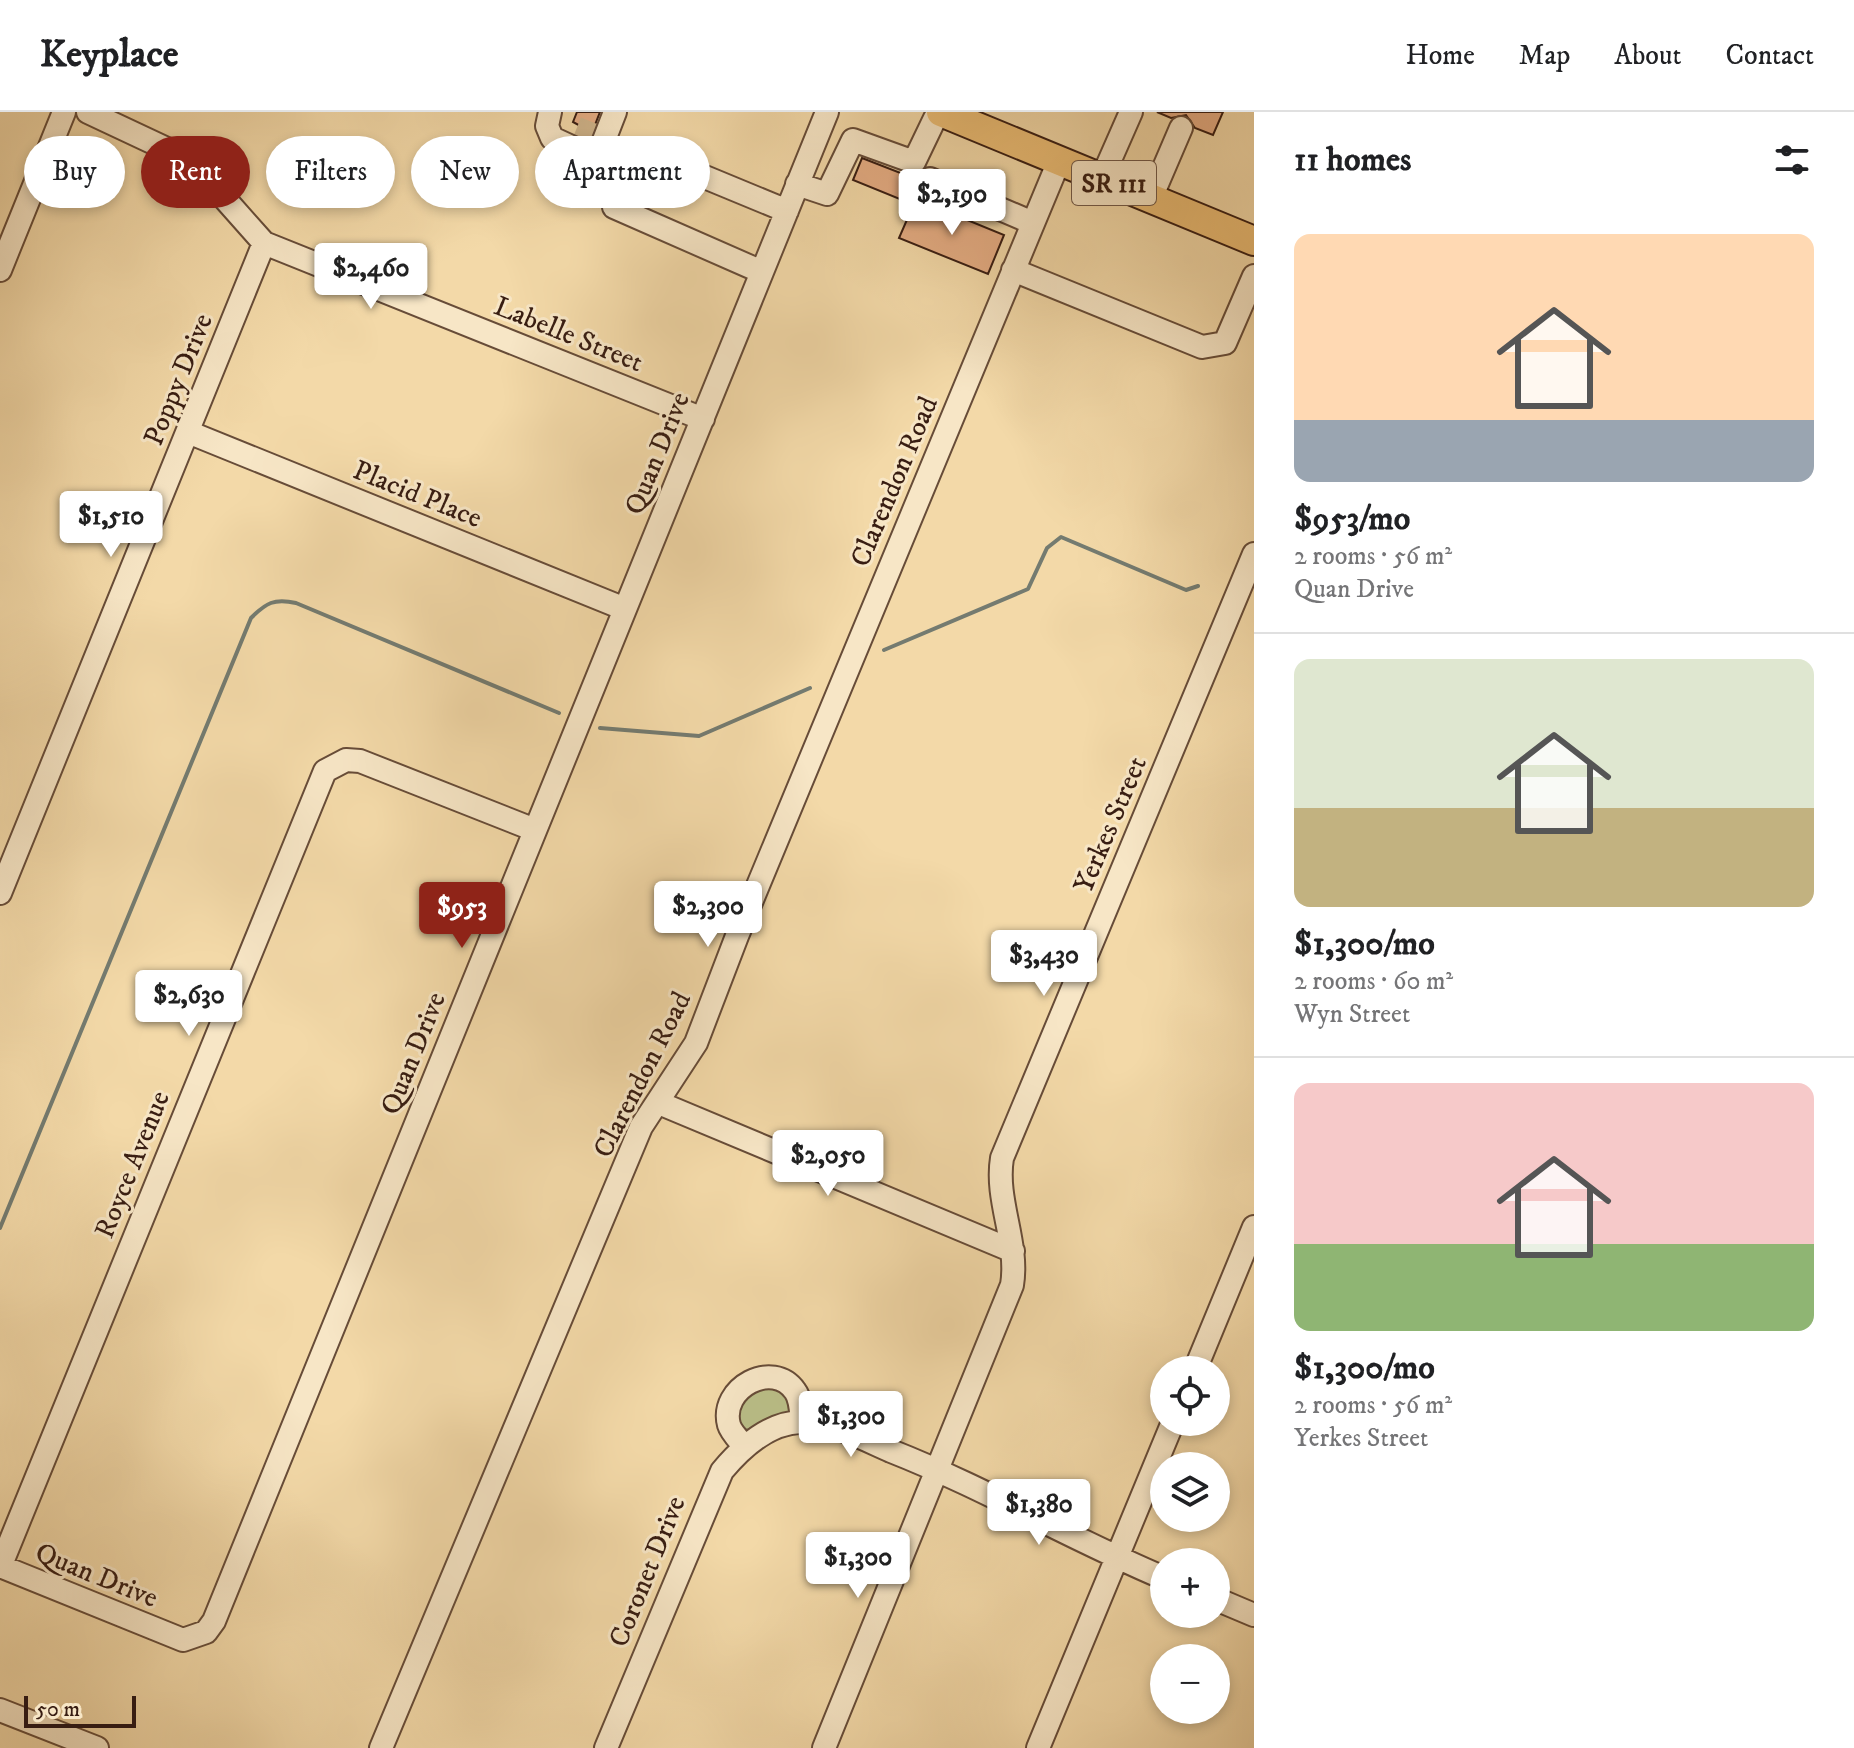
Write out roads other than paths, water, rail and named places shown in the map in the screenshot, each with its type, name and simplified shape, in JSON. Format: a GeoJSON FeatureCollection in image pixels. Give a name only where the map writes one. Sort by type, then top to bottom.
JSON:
{"type":"FeatureCollection","features":[{"type":"Feature","properties":{"kind":"main road","name":"SR 111"},"geometry":{"type":"LineString","coordinates":[[940,112],[977,119],[1059,161],[1254,241]]}},
{"type":"Feature","properties":{"kind":"street"},"geometry":{"type":"LineString","coordinates":[[0,270],[64,112]]}},
{"type":"Feature","properties":{"kind":"street","name":"Labelle Street"},"geometry":{"type":"LineString","coordinates":[[88,112],[171,151],[209,181],[264,243],[703,419]]}},
{"type":"Feature","properties":{"kind":"street"},"geometry":{"type":"LineString","coordinates":[[550,112],[547,126],[552,138],[601,148],[615,112]]}},
{"type":"Feature","properties":{"kind":"street","name":"Quan Drive"},"geometry":{"type":"LineString","coordinates":[[0,1567],[169,1636],[194,1638],[214,1621],[827,112]]}},
{"type":"Feature","properties":{"kind":"street"},"geometry":{"type":"LineString","coordinates":[[797,184],[827,194],[853,140],[914,162],[940,112]]}},
{"type":"Feature","properties":{"kind":"street"},"geometry":{"type":"LineString","coordinates":[[1102,178],[1131,112]]}},
{"type":"Feature","properties":{"kind":"street"},"geometry":{"type":"LineString","coordinates":[[1151,198],[1181,128]]}},
{"type":"Feature","properties":{"kind":"street","name":"Clarendon Road"},"geometry":{"type":"LineString","coordinates":[[381,1748],[641,1127],[696,1043],[737,936],[1059,161]]}},
{"type":"Feature","properties":{"kind":"street"},"geometry":{"type":"LineString","coordinates":[[710,179],[787,211]]}},
{"type":"Feature","properties":{"kind":"street"},"geometry":{"type":"LineString","coordinates":[[930,179],[1033,223]]}},
{"type":"Feature","properties":{"kind":"street"},"geometry":{"type":"LineString","coordinates":[[616,208],[762,272]]}},
{"type":"Feature","properties":{"kind":"street","name":"Poppy Drive"},"geometry":{"type":"LineString","coordinates":[[0,893],[264,243]]}},
{"type":"Feature","properties":{"kind":"street"},"geometry":{"type":"LineString","coordinates":[[1013,270],[1202,347],[1213,348],[1225,343],[1254,276]]}},
{"type":"Feature","properties":{"kind":"street","name":"Placid Place"},"geometry":{"type":"LineString","coordinates":[[188,432],[625,609]]}},
{"type":"Feature","properties":{"kind":"street","name":"Yerkes Street"},"geometry":{"type":"LineString","coordinates":[[824,1748],[935,1468],[1012,1285],[1013,1251],[999,1177],[1002,1158],[1254,554]]}},
{"type":"Feature","properties":{"kind":"street","name":"Royce Avenue"},"geometry":{"type":"LineString","coordinates":[[0,1567],[325,771],[346,760],[360,761],[535,830]]}},
{"type":"Feature","properties":{"kind":"street"},"geometry":{"type":"LineString","coordinates":[[659,1103],[1013,1251]]}},
{"type":"Feature","properties":{"kind":"street"},"geometry":{"type":"LineString","coordinates":[[1201,1356],[1254,1227]]}},
{"type":"Feature","properties":{"kind":"street"},"geometry":{"type":"LineString","coordinates":[[744,1446],[729,1426],[729,1407],[737,1391],[750,1380],[770,1377],[788,1383],[798,1394],[802,1422],[848,1433],[935,1468],[1150,1572]]}},
{"type":"Feature","properties":{"kind":"street","name":"Coronet Drive"},"geometry":{"type":"LineString","coordinates":[[606,1748],[722,1471],[744,1446],[764,1434],[802,1422]]}},
{"type":"Feature","properties":{"kind":"street"},"geometry":{"type":"LineString","coordinates":[[1038,1748],[1167,1436]]}},
{"type":"Feature","properties":{"kind":"street"},"geometry":{"type":"LineString","coordinates":[[1230,1605],[1254,1615]]}},
{"type":"Feature","properties":{"kind":"street"},"geometry":{"type":"LineString","coordinates":[[0,1710],[97,1748]]}},
{"type":"Feature","properties":{"kind":"waterway"},"geometry":{"type":"LineString","coordinates":[[884,650],[1028,589],[1047,548],[1061,537],[1186,590],[1198,586]]}},
{"type":"Feature","properties":{"kind":"waterway"},"geometry":{"type":"LineString","coordinates":[[0,1228],[251,618],[256,613],[276,602],[296,603],[559,713]]}},
{"type":"Feature","properties":{"kind":"waterway"},"geometry":{"type":"LineString","coordinates":[[600,728],[699,736],[810,688]]}},
{"type":"Feature","properties":{"kind":"tunnel"},"geometry":{"type":"LineString","coordinates":[[585,136],[595,112]]}}]}
